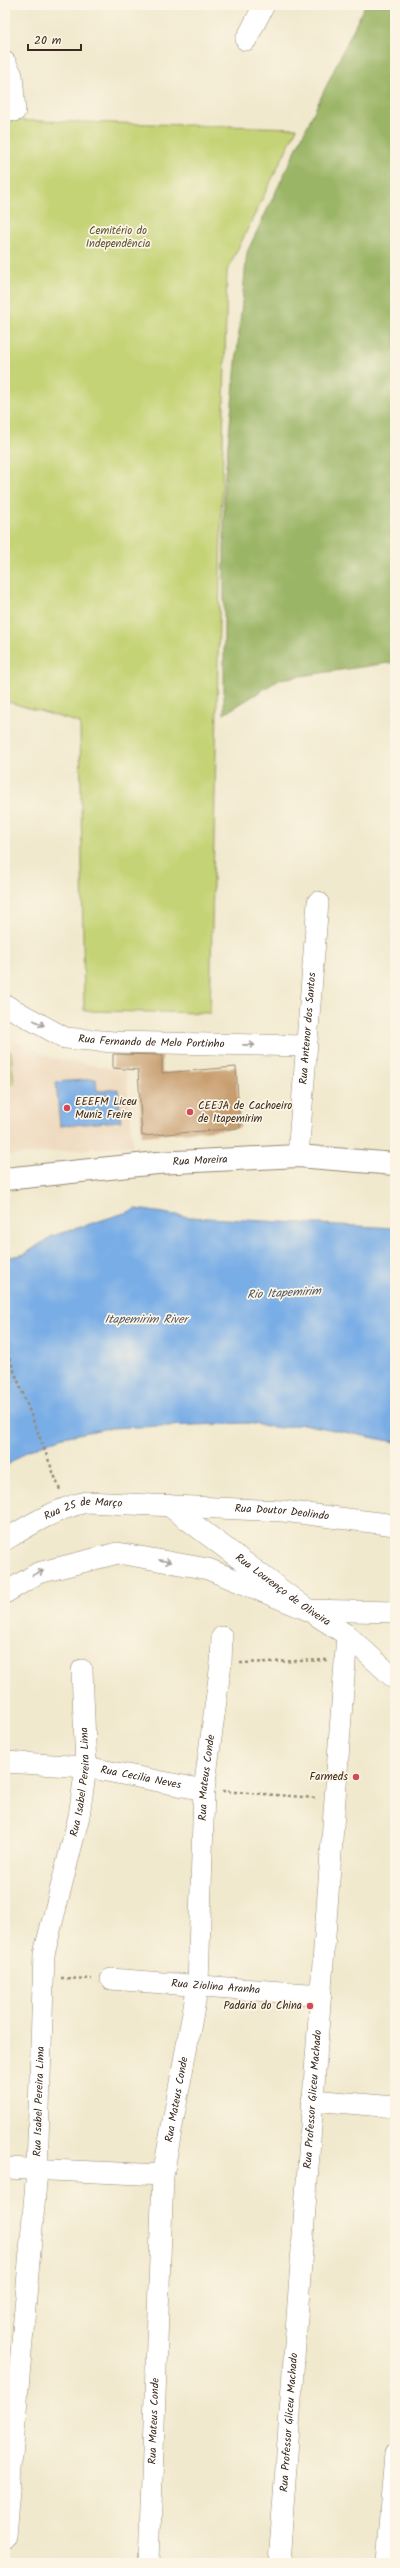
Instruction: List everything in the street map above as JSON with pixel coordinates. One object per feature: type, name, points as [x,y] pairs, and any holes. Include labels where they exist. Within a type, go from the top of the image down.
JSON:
[{"type":"main road","name":"Rua Moreira","points":[[5,1179],[157,1163],[298,1156],[395,1164]]},
{"type":"street","points":[[246,40],[264,5]]},
{"type":"street","points":[[5,62],[12,75],[15,111]]},
{"type":"street","name":"Rua Antenor dos Santos","points":[[298,1156],[305,1046],[318,902]]},
{"type":"street","name":"Rua Fernando de Melo Portinho","points":[[5,1005],[66,1038],[114,1042],[305,1046]]},
{"type":"street","name":"Rua 25 de Março","points":[[5,1540],[33,1522],[66,1506],[86,1502],[168,1505]]},
{"type":"street","name":"Rua Doutor Deolindo","points":[[168,1505],[283,1511],[395,1525]]},
{"type":"street","name":"Rua Lourenço de Oliveira","points":[[168,1505],[308,1610],[347,1635],[395,1679]]},
{"type":"street","points":[[5,1593],[38,1573],[118,1552],[208,1569],[308,1610],[395,1612]]},
{"type":"street","name":"Rua Professor Gliceu Machado","points":[[279,2563],[347,1635]]},
{"type":"street","name":"Rua Mateus Conde","points":[[149,2563],[163,2175],[198,1986],[204,1790],[221,1663],[222,1637]]},
{"type":"street","name":"Rua Isabel Pereira Lima","points":[[5,2536],[37,2171],[44,1954],[79,1816],[86,1767],[82,1670]]},
{"type":"street","name":"Rua Cecilia Neves","points":[[5,1762],[86,1767],[204,1790]]},
{"type":"street","name":"Rua Ziolina Aranha","points":[[111,1979],[321,1996]]},
{"type":"street","points":[[312,2100],[395,2107]]},
{"type":"street","points":[[5,2168],[37,2171],[163,2175]]},
{"type":"street","points":[[386,2563],[395,2454]]},
{"type":"path","points":[[5,1347],[48,1454],[66,1506]]},
{"type":"path","points":[[221,1663],[346,1659]]},
{"type":"path","points":[[204,1790],[336,1799]]},
{"type":"shaded area","name":"EEEFM Liceu Muniz Freire","points":[[5,1035],[51,1058],[126,1071],[133,1145],[5,1156]]},
{"type":"green space","points":[[365,5],[395,5],[395,662],[280,679],[224,714],[224,485],[247,252]]},
{"type":"green space","name":"Cemitério do Independência","points":[[5,120],[297,128],[227,271],[210,1013],[84,1011],[80,723],[5,701]]},
{"type":"green space","points":[[5,1052],[11,1052],[14,1084],[5,1084]]},
{"type":"water","points":[[96,1079],[97,1091],[118,1089],[121,1121],[60,1126],[56,1082]]},
{"type":"water","name":"Itapemirim River","points":[[137,1209],[189,1217],[395,1228],[395,1442],[303,1424],[280,1428],[248,1423],[109,1428],[63,1437],[27,1451],[5,1467],[5,1258],[25,1254],[52,1236]]},
{"type":"building","name":"CEEJA de Cachoeiro de Itapemirim","points":[[113,1054],[162,1055],[162,1073],[236,1067],[240,1128],[142,1136],[138,1070],[113,1068]]},
{"type":"place","name":"EEEFM Liceu Muniz Freire","points":[[67,1108]]},
{"type":"place","name":"CEEJA de Cachoeiro de Itapemirim","points":[[190,1112]]},
{"type":"place","name":"Farmeds","points":[[356,1777]]},
{"type":"place","name":"Padaria do China","points":[[310,2006]]},
{"type":"water label","name":"Rio Itapemirim","points":[[284,1293]]}]
